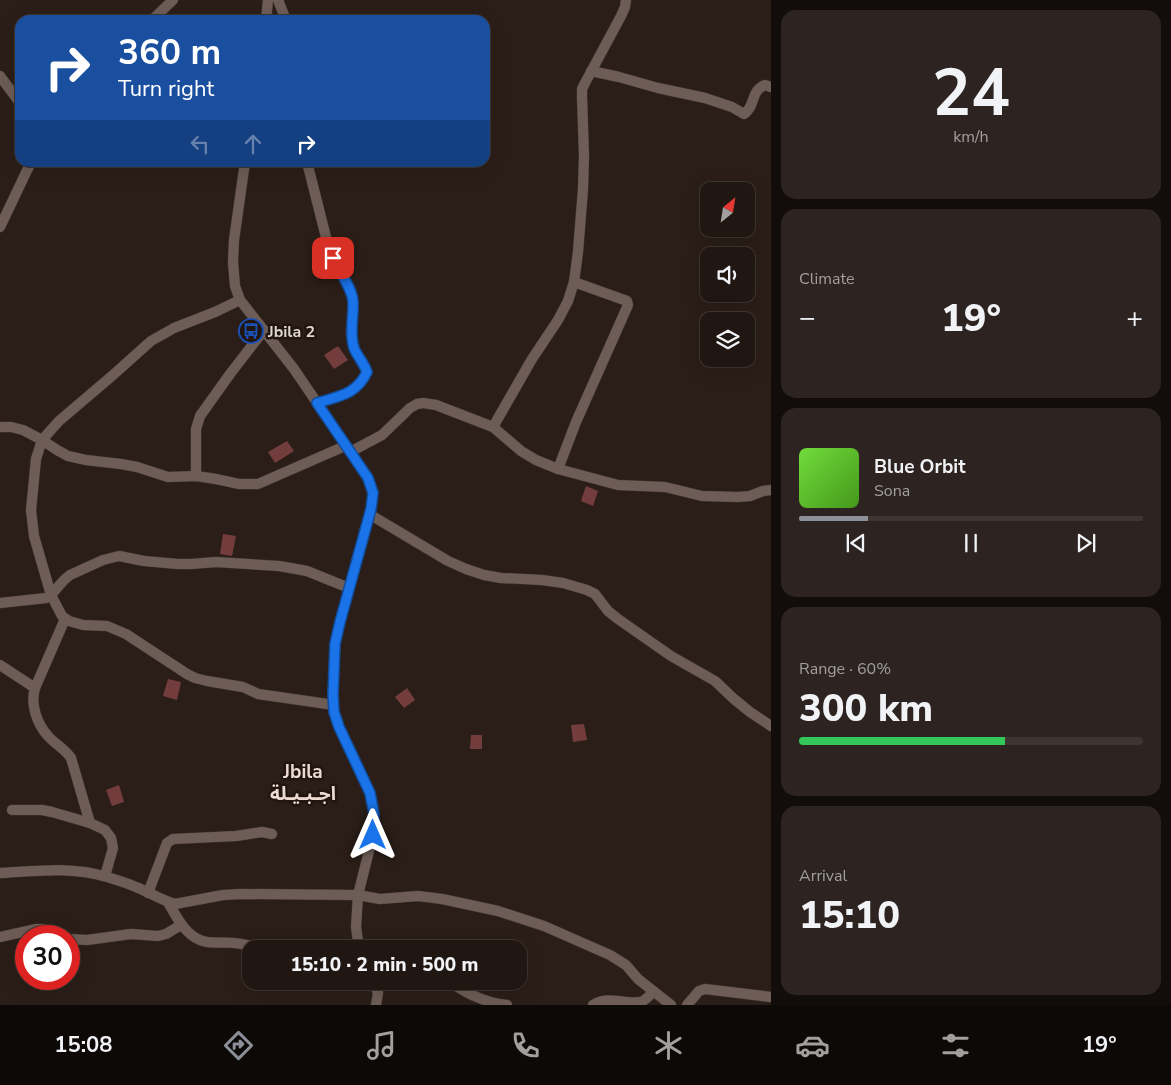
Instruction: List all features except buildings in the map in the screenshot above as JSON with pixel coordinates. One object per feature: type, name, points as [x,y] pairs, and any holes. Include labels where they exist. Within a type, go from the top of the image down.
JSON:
[{"type":"street","points":[[157,15],[173,0]]},
{"type":"street","points":[[266,15],[268,0]]},
{"type":"street","points":[[278,0],[284,15]]},
{"type":"street","points":[[493,427],[532,359],[558,320],[568,301],[574,282],[583,189],[582,89],[621,16],[626,0]]},
{"type":"street","points":[[591,71],[705,98],[732,107],[744,114],[748,111],[756,91],[765,85],[771,87]]},
{"type":"street","points":[[0,76],[15,96]]},
{"type":"street","points":[[0,227],[29,167]]},
{"type":"street","points":[[244,167],[234,240],[233,262],[235,286],[240,300],[294,369],[368,478],[373,493],[335,644],[333,695],[339,727],[370,793],[374,814],[373,835],[358,894],[356,927],[358,940]]},
{"type":"street","points":[[309,167],[329,249],[351,290],[354,348],[367,372],[355,388],[347,394],[317,403]]},
{"type":"street","points":[[558,469],[576,422],[628,305],[627,301],[574,282]]},
{"type":"street","points":[[240,300],[174,328],[151,340],[59,421],[42,440],[36,459],[31,510],[34,536],[51,595],[60,612],[70,622],[83,625],[107,626],[116,629],[195,678],[243,687],[258,694],[334,704]]},
{"type":"street","points":[[196,476],[196,429],[200,416],[264,330]]},
{"type":"street","points":[[0,427],[22,430],[68,456],[86,460],[137,467],[168,477],[196,476],[239,484],[258,484],[382,435],[410,408],[423,403],[436,405],[493,427],[521,451],[536,460],[558,469],[618,485],[665,487],[702,496],[750,496],[771,490]]},
{"type":"street","points":[[369,514],[448,561],[466,569],[501,578],[542,580],[563,583],[588,590],[595,594],[608,611],[618,619],[671,656],[715,681],[750,712],[771,726]]},
{"type":"street","points":[[0,603],[46,598],[70,575],[104,560],[119,556],[144,561],[178,564],[216,562],[279,566],[307,571],[349,588]]},
{"type":"street","points":[[65,619],[35,688],[32,703],[40,726],[48,737],[65,750],[71,758],[90,823]]},
{"type":"street","points":[[0,665],[35,688]]},
{"type":"street","points":[[12,810],[47,811],[90,823],[105,830],[111,838],[113,848],[105,876]]},
{"type":"street","points":[[148,893],[167,843],[173,839],[236,836],[262,832],[272,834]]},
{"type":"street","points":[[0,873],[55,870],[83,871],[105,876],[136,887],[175,904],[223,895],[240,894],[358,894],[380,899],[418,896],[442,899],[498,911],[576,939],[626,965],[638,979],[671,1005]]},
{"type":"street","points":[[168,902],[182,925],[197,938],[206,942],[242,944]]},
{"type":"street","points":[[80,940],[131,934],[158,936],[166,934],[182,925]]},
{"type":"street","points":[[0,937],[15,934]]},
{"type":"street","points":[[687,1005],[704,989],[771,997]]},
{"type":"street","points":[[376,1005],[377,990]]},
{"type":"street","points":[[463,990],[498,1004],[507,1005]]},
{"type":"street","points":[[593,1005],[605,1001],[634,1004],[646,999],[653,992]]},
{"type":"place","name":"Jbila 2","points":[[251,331]]},
{"type":"district","name":"Jbila اجـبـيـلة","points":[[303,782]]},
{"type":"route","points":[[333,258],[351,290],[354,348],[367,372],[366,376],[347,394],[317,403],[368,478],[373,493],[371,509],[335,644],[334,712],[339,727],[370,793],[374,814],[373,835]]}]
